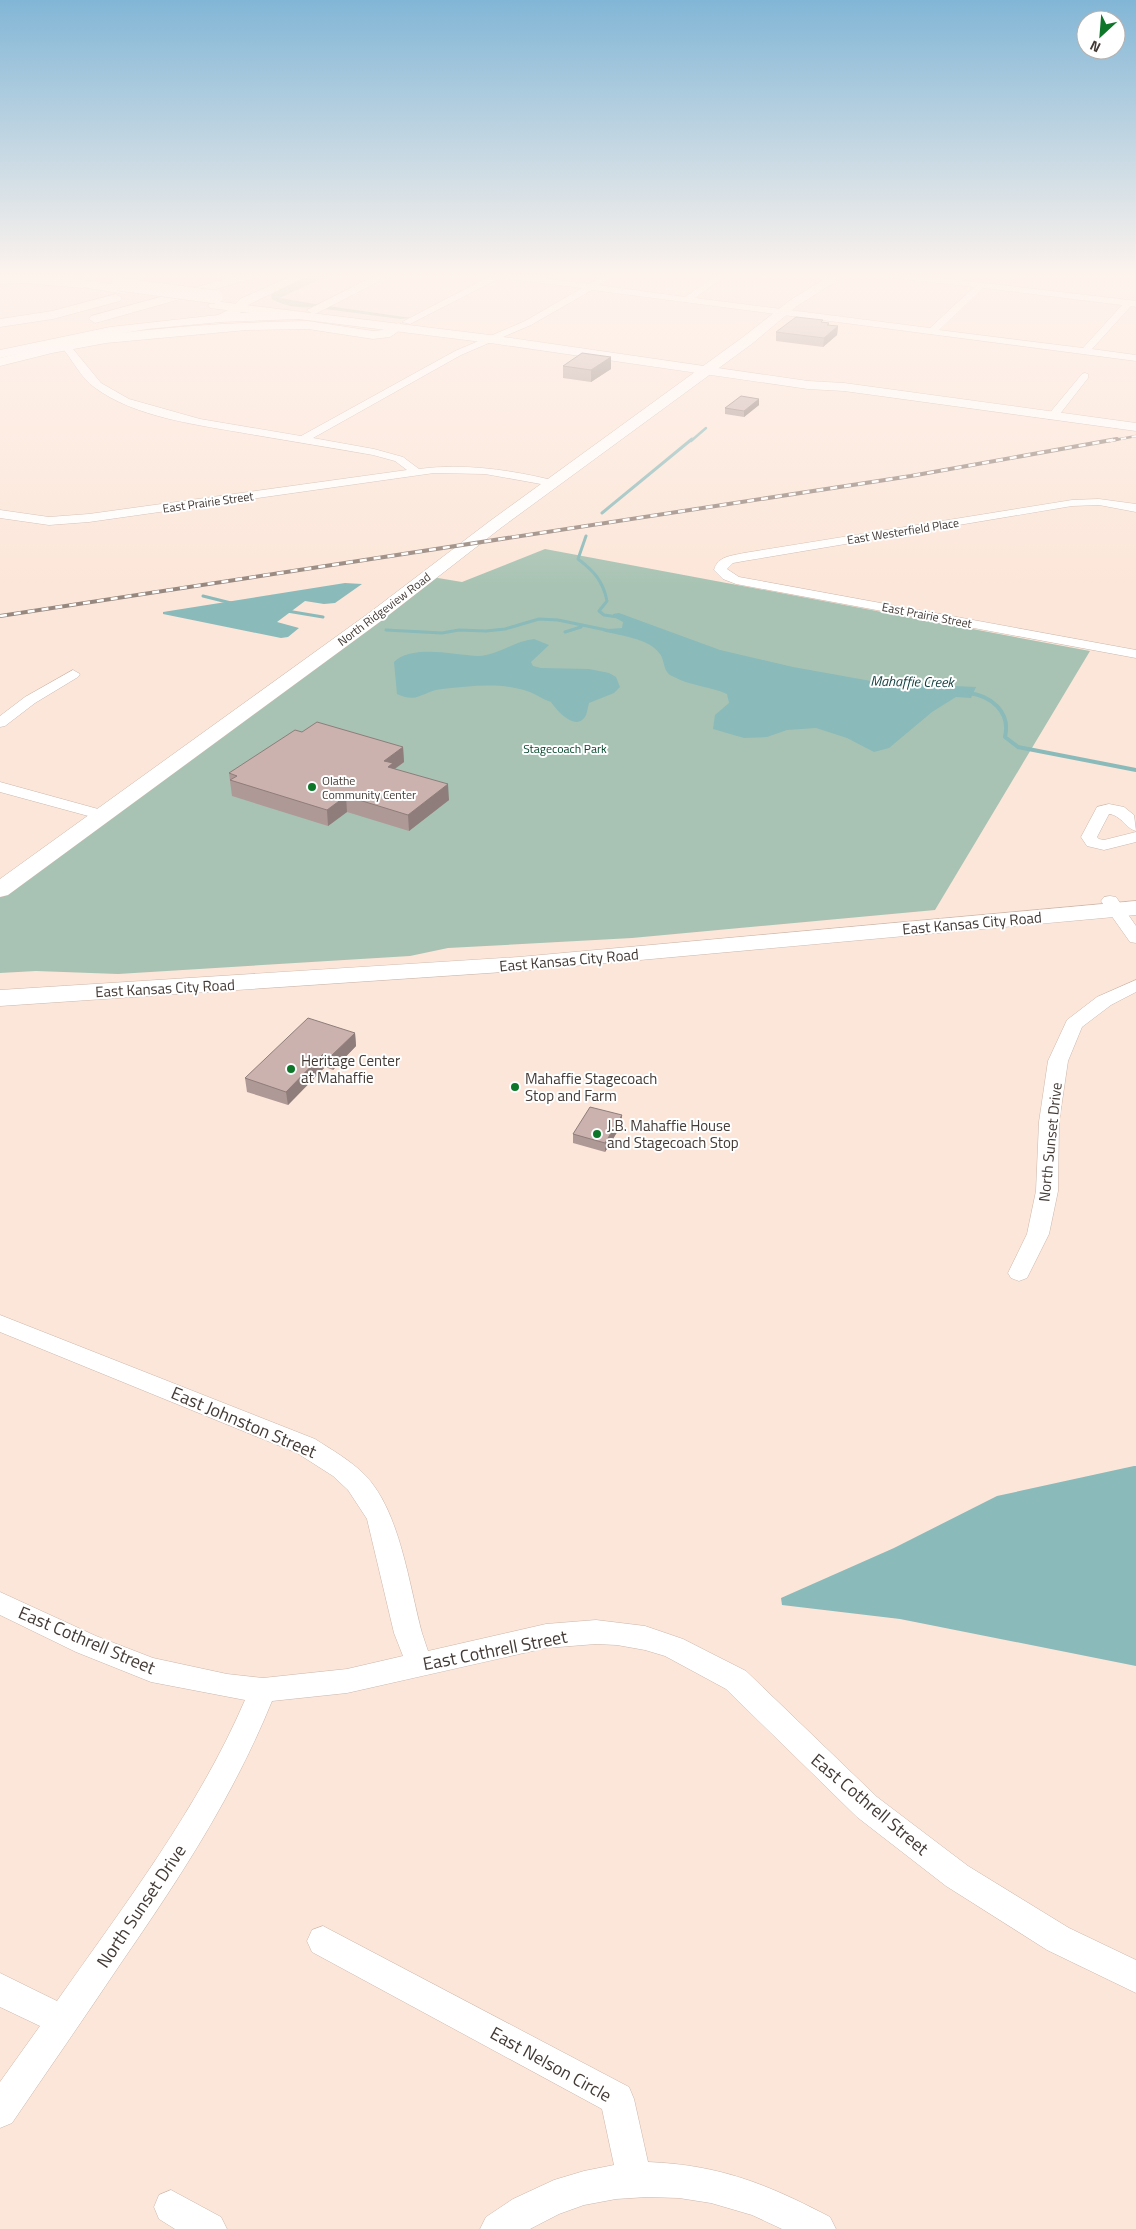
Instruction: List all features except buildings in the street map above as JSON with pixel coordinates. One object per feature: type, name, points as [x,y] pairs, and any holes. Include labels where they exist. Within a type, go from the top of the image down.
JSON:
[{"type":"main road","name":"North Ridgeview Road","points":[[0,890],[375,617],[546,482],[687,378]]},
{"type":"main road","points":[[767,378],[808,385],[844,387],[1136,427]]},
{"type":"main road","points":[[1094,422],[1136,431]]},
{"type":"main road","name":"North Ridgeview Road","points":[[24,850],[339,626],[420,563],[546,482]]},
{"type":"main road","name":"East Kansas City Road","points":[[0,979],[109,978],[453,956],[1124,904]]},
{"type":"main road","name":"East Kansas City Road","points":[[0,998],[519,964],[1124,904]]},
{"type":"street","points":[[90,378],[97,385],[125,401],[175,417],[384,454],[398,459],[416,472]]},
{"type":"street","points":[[304,440],[414,378]]},
{"type":"street","points":[[1052,417],[1083,378]]},
{"type":"street","name":"East Prairie Street","points":[[0,514],[49,521],[88,518],[416,472],[450,469],[478,471],[546,482]]},
{"type":"street","name":"East Westerfield Place","points":[[720,570],[722,564],[729,560],[744,557],[1072,503],[1090,502],[1136,508]]},
{"type":"street","name":"East Prairie Street","points":[[720,570],[736,580],[1136,654]]},
{"type":"street","points":[[0,723],[30,700],[73,674]]},
{"type":"street","points":[[0,787],[103,815]]},
{"type":"street","points":[[1136,826],[1121,810],[1111,808],[1104,810],[1089,837],[1093,843],[1104,845],[1136,837]]},
{"type":"street","points":[[1124,904],[1136,938]]},
{"type":"street","name":"North Sunset Drive","points":[[1019,1273],[1038,1234],[1046,1191],[1049,1122],[1058,1061],[1074,1024],[1104,1002],[1136,985]]},
{"type":"street","name":"East Johnston Street","points":[[0,1323],[306,1446],[342,1469],[370,1500],[380,1518],[408,1632],[420,1665]]},
{"type":"street","name":"East Cothrell Street","points":[[0,1603],[86,1644],[151,1670],[227,1686],[263,1690],[347,1681],[546,1636],[596,1632],[617,1633],[645,1638],[673,1647],[736,1680],[819,1762],[867,1806],[957,1876],[1058,1939],[1136,1977]]},
{"type":"street","name":"North Sunset Drive","points":[[0,2111],[159,1882],[209,1803],[240,1745],[263,1690]]},
{"type":"street","name":"East Nelson Circle","points":[[323,1941],[617,2099],[634,2179]]},
{"type":"street","points":[[0,1989],[28,2004],[64,2019]]},
{"type":"street","points":[[498,2229],[536,2206],[567,2193],[600,2184],[634,2179],[677,2180],[706,2184],[733,2191],[779,2209],[818,2229]]},
{"type":"street","points":[[171,2207],[209,2229]]},
{"type":"green space","name":"Stagecoach Park","points":[[545,549],[1090,651],[935,910],[632,938],[448,948],[410,956],[118,974],[36,971],[0,973],[0,896],[432,577],[462,582]]},
{"type":"water","points":[[345,583],[362,584],[335,603],[324,604],[305,601],[277,622],[299,628],[288,637],[281,638],[163,614],[163,612]]},
{"type":"water","points":[[619,613],[720,650],[793,667],[882,683],[976,687],[971,698],[956,697],[932,712],[889,748],[874,752],[847,738],[816,728],[787,730],[767,737],[744,738],[713,729],[715,715],[729,703],[727,694],[672,676],[667,672],[660,654],[649,644],[634,638],[603,631],[622,628],[623,622],[614,617],[613,614]]},
{"type":"water","points":[[534,639],[549,645],[531,662],[533,666],[541,668],[589,669],[609,673],[616,677],[620,687],[614,693],[589,703],[586,715],[578,722],[567,719],[551,702],[527,691],[506,686],[442,689],[410,698],[397,694],[394,662],[411,653],[434,652],[478,656]]},
{"type":"water","points":[[1136,1466],[1136,1666],[900,1619],[782,1605],[781,1598],[894,1548],[997,1496]]},
{"type":"waterway","points":[[691,441],[706,428]]},
{"type":"waterway","points":[[602,513],[692,439]]},
{"type":"waterway","points":[[586,536],[578,559],[593,572],[603,588],[607,601],[599,611],[604,615],[618,617]]},
{"type":"waterway","points":[[203,596],[231,603]]},
{"type":"waterway","points":[[287,611],[323,617]]},
{"type":"waterway","points":[[386,630],[442,633],[459,630],[486,631],[505,629],[539,619],[558,620],[611,631]]},
{"type":"waterway","points":[[565,632],[581,627]]},
{"type":"waterway","name":"Mahaffie Creek","points":[[967,693],[984,697],[997,706],[1005,720],[1005,737],[1018,747],[1136,770]]},
{"type":"railway","points":[[1110,441],[1136,436]]},
{"type":"railway","points":[[0,616],[911,476],[1117,439]]},
{"type":"place","name":"Olathe Community Center","points":[[312,787]]},
{"type":"place","name":"Heritage Center at Mahaffie","points":[[291,1069]]},
{"type":"place","name":"Mahaffie Stagecoach Stop and Farm","points":[[515,1087]]},
{"type":"place","name":"J.B. Mahaffie House and Stagecoach Stop","points":[[597,1134]]}]
